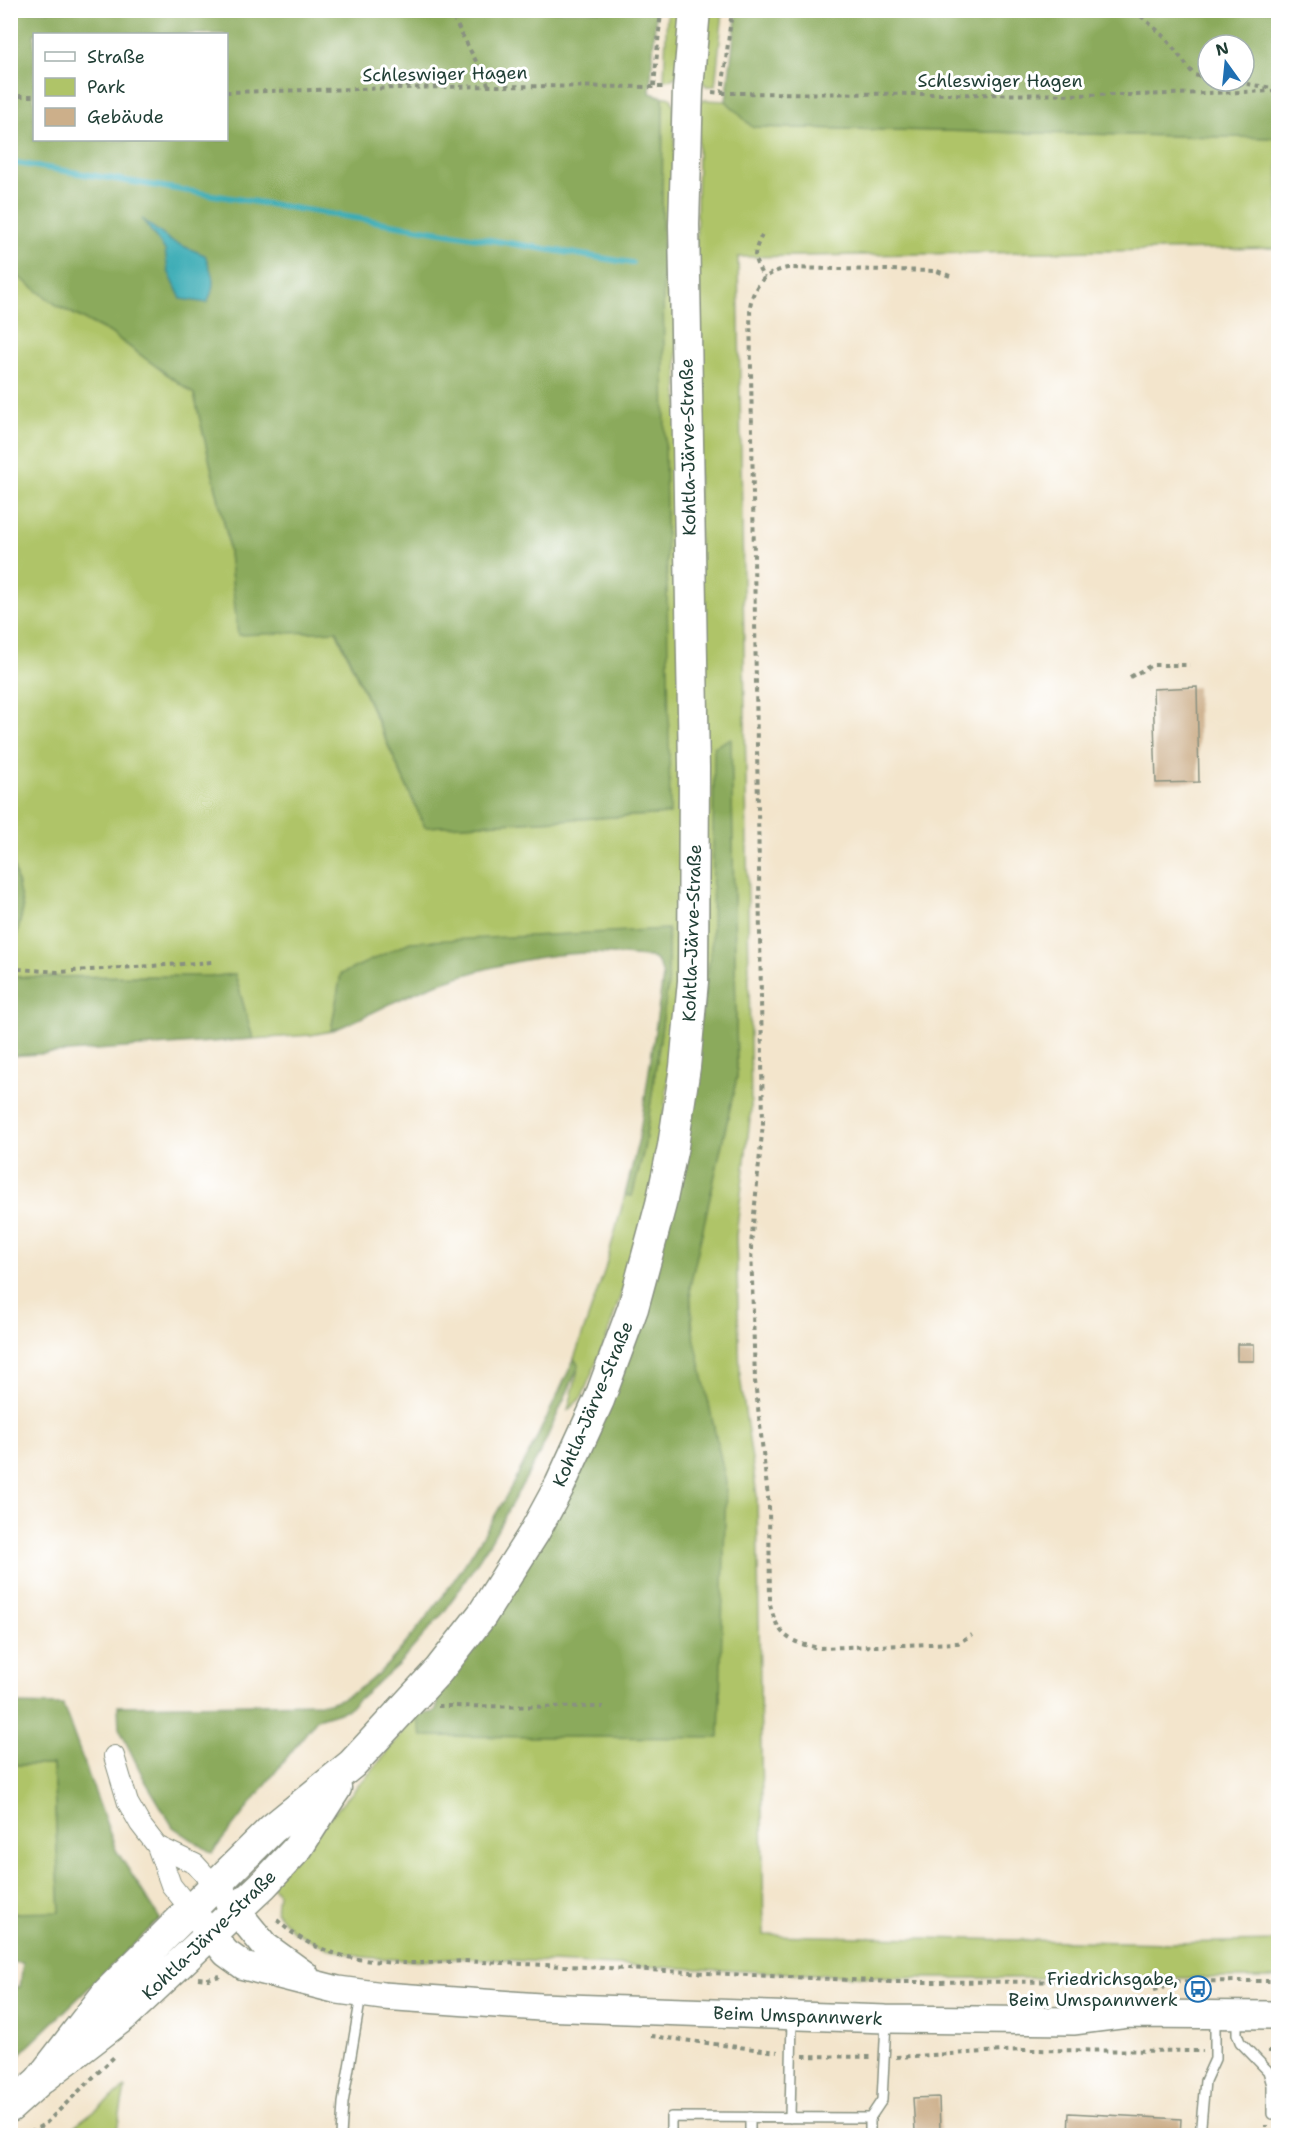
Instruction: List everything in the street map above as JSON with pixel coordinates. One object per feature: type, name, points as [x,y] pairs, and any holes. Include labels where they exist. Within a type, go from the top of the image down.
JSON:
[{"type":"main road","name":"Kohtla-Järve-Straße","points":[[39,2081],[107,1993],[272,1829],[352,1764],[440,1670],[482,1615],[534,1533],[560,1485],[599,1400],[633,1308],[661,1204],[673,1146],[686,1056],[693,969],[694,767],[684,225],[688,89],[696,10]]},
{"type":"main road","name":"Kohtla-Järve-Straße","points":[[10,2107],[39,2081],[125,2015],[237,1910],[297,1849],[352,1764]]},
{"type":"street","name":"Beim Umspannwerk","points":[[114,1756],[128,1803],[157,1846],[171,1886],[226,1953],[244,1965],[318,1984],[362,1993],[540,2007],[792,2016],[1073,2020],[1128,2014],[1278,2015]]},
{"type":"street","name":"Beim Umspannwerk","points":[[157,1846],[195,1864],[237,1910],[265,1946],[318,1984]]},
{"type":"lane","points":[[341,2136],[343,2103],[362,1993]]},
{"type":"lane","points":[[1226,2015],[1240,2042],[1268,2071],[1272,2085],[1272,2114]]},
{"type":"lane","points":[[1200,2136],[1205,2081],[1215,2060],[1226,2015]]},
{"type":"lane","points":[[790,2118],[792,2016]]},
{"type":"lane","points":[[870,2136],[870,2118],[882,2100],[886,2019]]},
{"type":"lane","points":[[671,2136],[671,2117],[870,2118]]},
{"type":"lane","points":[[750,2117],[750,2136]]},
{"type":"path","points":[[449,10],[489,86]]},
{"type":"path","points":[[654,86],[661,10]]},
{"type":"path","points":[[722,93],[732,10]]},
{"type":"path","points":[[1134,10],[1164,36],[1196,75]]},
{"type":"path","name":"Schleswiger Hagen","points":[[228,92],[489,86],[664,87]]},
{"type":"path","points":[[1256,86],[1278,90]]},
{"type":"path","name":"Schleswiger Hagen","points":[[710,91],[722,93],[1134,95],[1278,90]]},
{"type":"path","points":[[10,96],[33,96]]},
{"type":"path","points":[[762,235],[754,257],[764,278]]},
{"type":"path","points":[[950,276],[937,271],[788,268],[775,271],[764,278],[756,286],[752,296],[750,307],[763,1124],[751,1245],[755,1381],[769,1506],[770,1604],[780,1631],[790,1640],[820,1648],[958,1643],[972,1635]]},
{"type":"path","points":[[1130,676],[1152,665],[1190,665]]},
{"type":"path","points":[[10,964],[19,969],[58,972],[213,962]]},
{"type":"path","points":[[407,1705],[603,1707]]},
{"type":"path","points":[[269,1913],[289,1933],[336,1955],[395,1964],[463,1961],[893,1982],[1278,1981]]},
{"type":"green space","points":[[10,11],[656,11],[650,93],[663,97],[662,210],[670,814],[425,827],[337,631],[238,635],[227,535],[194,394],[109,332],[58,306],[15,274],[11,275]]},
{"type":"green space","points":[[667,11],[684,11],[677,76],[664,80]]},
{"type":"green space","points":[[707,11],[723,11],[715,86],[706,86],[701,79]]},
{"type":"green space","points":[[737,11],[1278,11],[1278,138],[752,127],[726,101]]},
{"type":"green space","points":[[650,94],[671,98],[674,106],[683,793],[680,990],[656,1173],[608,1334],[582,1397],[568,1410],[579,1366],[574,1359],[605,1269],[625,1195],[632,1196],[644,1149],[668,983],[668,929],[341,974],[331,1031],[311,1035],[253,1039],[235,974],[11,977],[11,959],[23,909],[10,853],[10,275],[15,274],[58,306],[109,332],[194,394],[227,535],[238,634],[336,631],[425,827],[669,814],[662,210],[663,98]]},
{"type":"green space","points":[[704,100],[726,101],[753,127],[1278,138],[1278,248],[738,257],[751,1110],[736,1236],[740,1376],[757,1496],[764,1935],[1171,1943],[1278,1941],[1278,1978],[893,1978],[464,1958],[418,1961],[362,1957],[327,1948],[293,1931],[276,1912],[278,1893],[270,1884],[375,1767],[416,1715],[423,1736],[719,1737],[690,1286],[737,1077],[731,738],[712,941],[703,1008],[696,253],[699,103]]},
{"type":"green space","points":[[731,738],[737,1077],[690,1286],[692,1327],[726,1482],[719,1738],[422,1736],[416,1715],[435,1712],[438,1704],[436,1691],[580,1466],[703,1008],[712,941],[714,747]]},
{"type":"green space","points":[[11,853],[23,909],[10,959]]},
{"type":"green space","points":[[668,929],[668,983],[644,1149],[632,1196],[625,1195],[639,1138],[663,977],[656,960],[650,957],[590,953],[551,956],[512,963],[436,984],[331,1031],[341,974],[410,942]]},
{"type":"green space","points":[[235,974],[253,1039],[11,1056],[11,977]]},
{"type":"green space","points":[[574,1359],[579,1366],[540,1453],[489,1544],[445,1611],[398,1665],[346,1710],[317,1719],[212,1853],[173,1827],[144,1779],[119,1728],[118,1706],[329,1703],[343,1698],[368,1683],[409,1640],[442,1597],[485,1532],[523,1465]]},
{"type":"green space","points":[[11,1704],[63,1705],[116,1850],[160,1919],[11,2063],[11,1987],[20,1987],[23,1963],[11,1962],[11,1913],[60,1912],[53,1765],[11,1765]]},
{"type":"green space","points":[[10,1765],[53,1765],[60,1913],[11,1913]]},
{"type":"green space","points":[[125,2088],[116,2135],[64,2135],[71,2128]]},
{"type":"water","points":[[142,219],[171,241],[205,255],[213,279],[207,303],[181,299],[168,271],[165,250]]},
{"type":"building","points":[[1197,687],[1199,782],[1156,783],[1153,689]]},
{"type":"building","points":[[1237,1344],[1254,1344],[1254,1361],[1237,1361]]},
{"type":"building","points":[[939,2097],[940,2130],[915,2131],[913,2098]]},
{"type":"building","points":[[1069,2113],[1181,2119],[1180,2136],[1068,2136]]},
{"type":"waterway","points":[[10,162],[632,263]]},
{"type":"place","name":"Friedrichsgabe, Beim Umspannwerk","points":[[1198,1989]]}]
